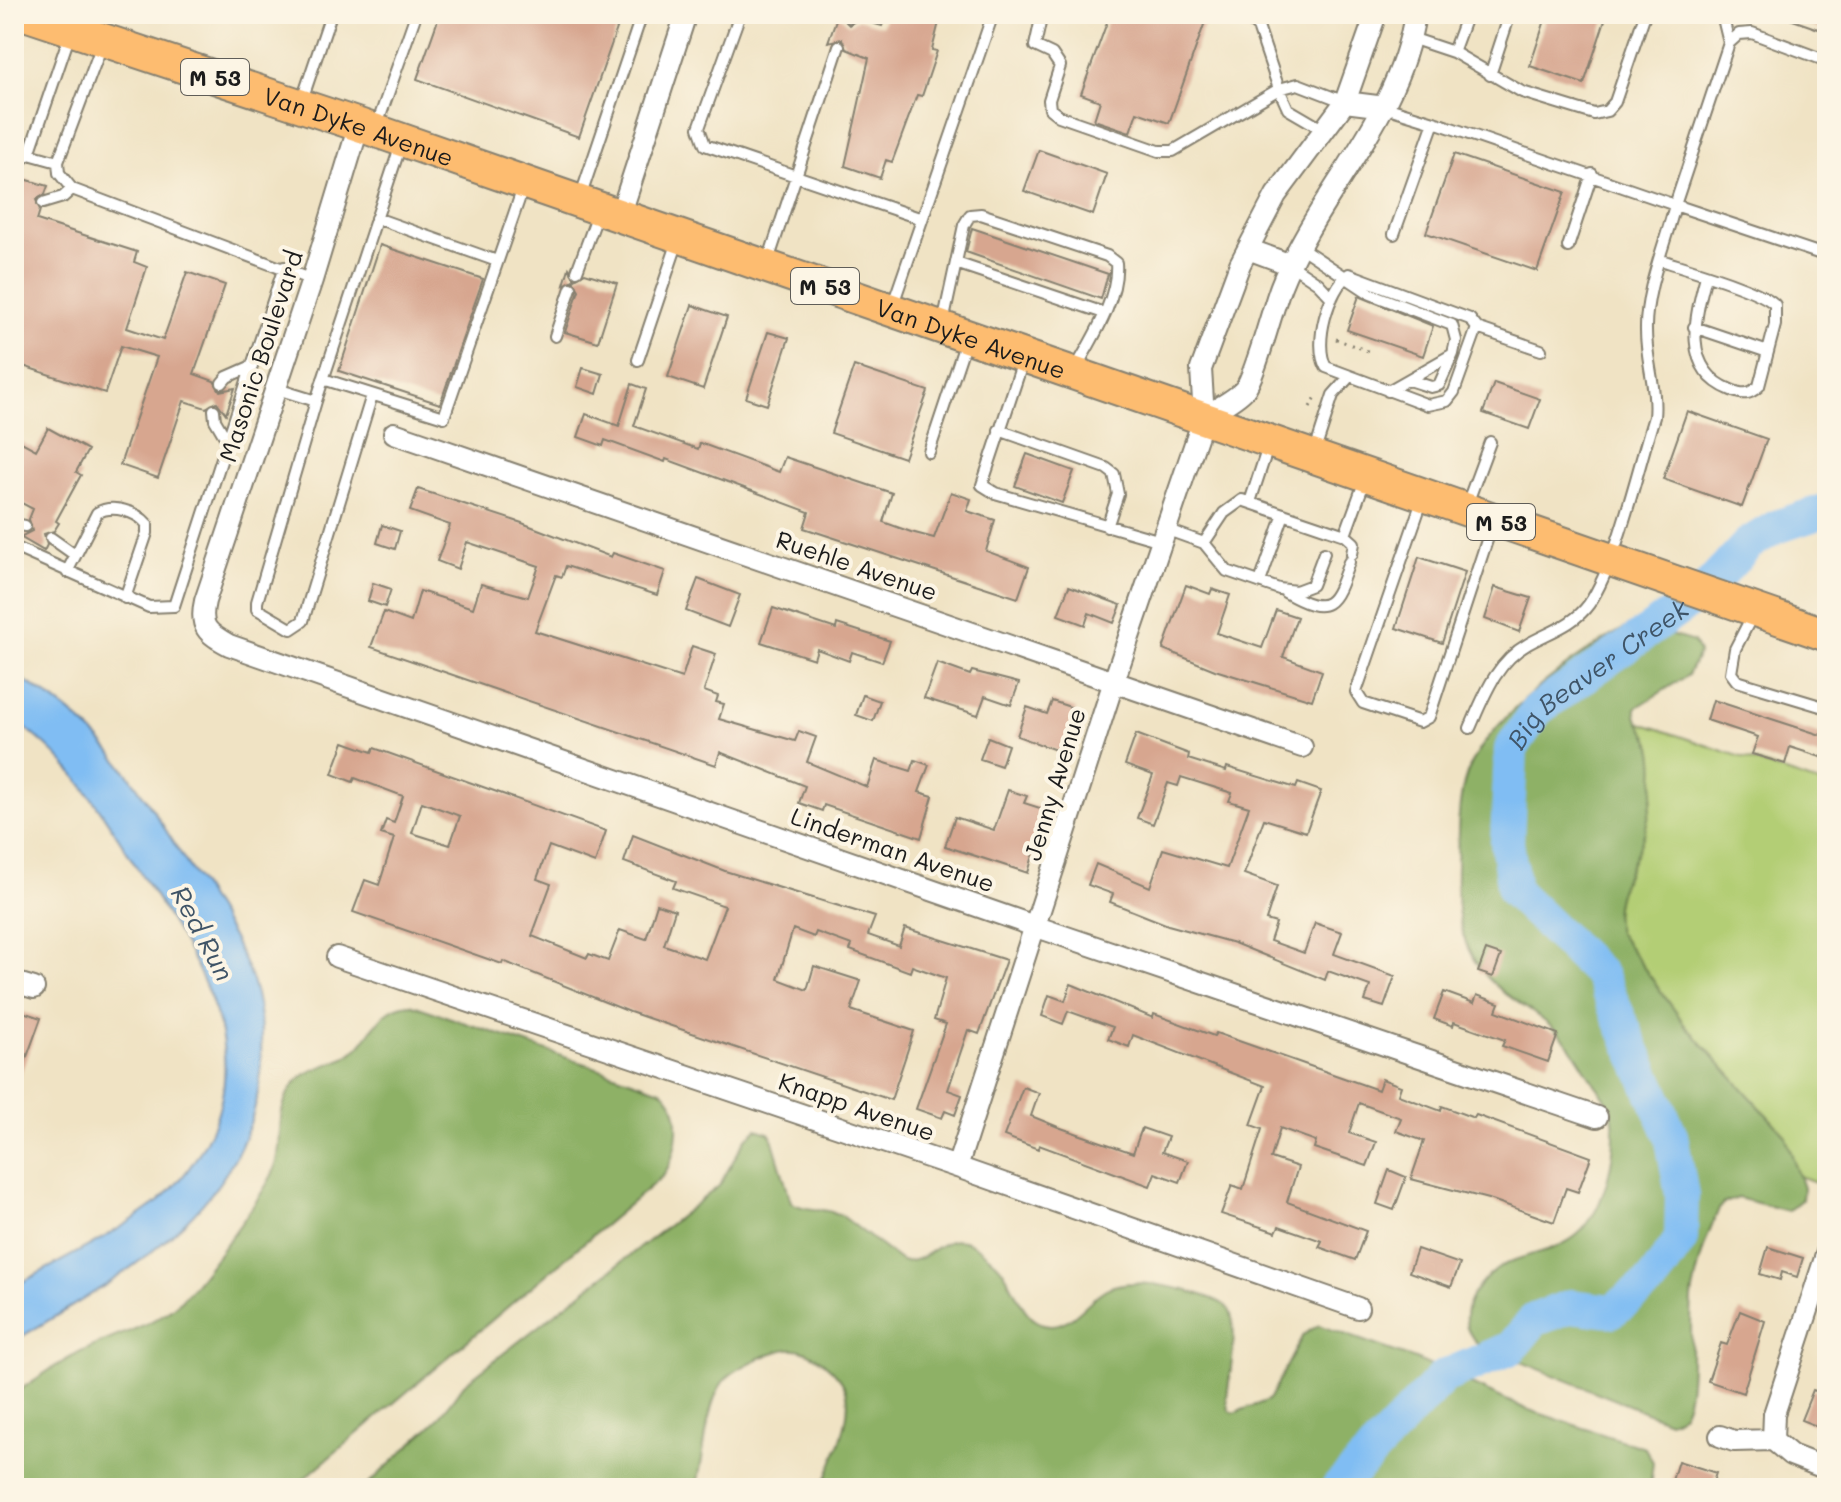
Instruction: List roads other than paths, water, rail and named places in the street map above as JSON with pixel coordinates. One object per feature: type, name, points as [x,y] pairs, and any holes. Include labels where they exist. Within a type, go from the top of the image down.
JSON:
[{"type":"main road","name":"Van Dyke Avenue","points":[[25,14],[379,132],[1827,635]]},
{"type":"street","points":[[600,209],[686,14]]},
{"type":"street","points":[[1204,417],[1201,369],[1248,249],[1276,195],[1345,102],[1376,14]]},
{"type":"street","points":[[1204,417],[1246,389],[1295,256],[1317,211],[1360,154],[1385,107],[1411,38],[1415,14]]},
{"type":"street","points":[[1345,102],[1385,107]]},
{"type":"street","name":"Masonic Boulevard","points":[[205,601],[312,280],[379,132]]},
{"type":"street","points":[[1248,249],[1295,256]]},
{"type":"street","name":"Jenny Avenue","points":[[957,1167],[1114,681],[1204,417]]},
{"type":"street","name":"Ruehle Avenue","points":[[394,433],[1302,747]]},
{"type":"street","name":"Linderman Avenue","points":[[205,601],[201,620],[207,633],[229,645],[1037,927],[1597,1117]]},
{"type":"street","name":"Knapp Avenue","points":[[337,957],[957,1167],[1358,1308]]},
{"type":"street","points":[[14,982],[34,988]]},
{"type":"street","points":[[1773,1440],[1774,1414],[1827,1252]]},
{"type":"street","points":[[1720,1436],[1734,1441],[1773,1440],[1791,1455],[1827,1469]]},
{"type":"lane","points":[[300,105],[331,14]]},
{"type":"lane","points":[[372,395],[303,621],[291,629],[257,609],[257,602],[316,401],[385,190],[379,132],[416,14]]},
{"type":"lane","points":[[577,271],[600,209],[642,14]]},
{"type":"lane","points":[[740,14],[699,128],[700,137],[715,149],[922,219]]},
{"type":"lane","points":[[891,309],[993,14]]},
{"type":"lane","points":[[1042,14],[1035,46],[1052,54],[1060,66],[1049,100],[1050,109],[1059,116],[1159,151],[1184,146],[1279,89],[1298,84],[1345,102]]},
{"type":"lane","points":[[1244,14],[1258,27],[1288,109],[1325,130]]},
{"type":"lane","points":[[1453,52],[1467,14]]},
{"type":"lane","points":[[1490,75],[1510,14]]},
{"type":"lane","points":[[1411,38],[1453,52],[1522,92],[1594,114],[1607,111],[1615,102],[1645,14]]},
{"type":"lane","points":[[1722,14],[1729,43]]},
{"type":"lane","points":[[14,165],[29,154],[71,30]]},
{"type":"lane","points":[[1470,728],[1499,666],[1526,645],[1561,629],[1589,604],[1609,560],[1654,417],[1656,396],[1646,333],[1647,309],[1675,205],[1729,43],[1739,34],[1752,33],[1827,61]]},
{"type":"lane","points":[[103,40],[58,162],[59,173],[72,189],[312,280]]},
{"type":"lane","points":[[766,266],[839,46]]},
{"type":"lane","points":[[1385,107],[1592,174],[1827,256]]},
{"type":"lane","points":[[1394,234],[1434,122]]},
{"type":"lane","points":[[29,154],[58,162]]},
{"type":"lane","points":[[1568,247],[1592,174]]},
{"type":"lane","points":[[323,379],[444,417],[525,183]]},
{"type":"lane","points":[[43,203],[53,201],[72,189]]},
{"type":"lane","points":[[929,452],[955,331],[956,263],[964,225],[970,215],[981,214],[1107,256],[1116,263],[1117,274],[1104,313],[1074,372]]},
{"type":"lane","points":[[376,218],[497,261]]},
{"type":"lane","points":[[638,360],[680,236]]},
{"type":"lane","points":[[1295,256],[1371,294],[1452,325],[1456,340],[1453,354],[1439,385],[1431,387],[1409,380]]},
{"type":"lane","points":[[1295,256],[1332,298]]},
{"type":"lane","points":[[1661,260],[1771,299],[1775,305],[1775,325],[1759,386],[1751,393],[1742,394],[1716,384],[1704,371],[1694,327],[1706,276]]},
{"type":"lane","points":[[956,263],[1104,313]]},
{"type":"lane","points":[[14,547],[149,607],[174,606],[284,267]]},
{"type":"lane","points":[[1477,328],[1454,392],[1447,401],[1428,405],[1326,367],[1318,348],[1332,298],[1344,278],[1356,274],[1463,314],[1477,328],[1541,350]]},
{"type":"lane","points":[[555,336],[571,288]]},
{"type":"lane","points":[[1694,327],[1768,352]]},
{"type":"lane","points":[[1388,391],[1453,354]]},
{"type":"lane","points":[[1025,355],[982,480],[985,489],[1107,527],[1204,543],[1227,571],[1279,589],[1311,605],[1329,605],[1336,599],[1354,543],[1345,535],[1250,502],[1233,503],[1204,543]]},
{"type":"lane","points":[[222,383],[234,373],[252,366]]},
{"type":"lane","points":[[1313,456],[1333,395],[1349,377]]},
{"type":"lane","points":[[277,389],[316,401]]},
{"type":"lane","points":[[214,410],[215,420],[228,442]]},
{"type":"lane","points":[[999,430],[1114,474],[1118,494],[1107,527]]},
{"type":"lane","points":[[1250,502],[1271,441]]},
{"type":"lane","points":[[1424,495],[1356,692],[1363,703],[1420,722],[1429,717],[1479,515],[1490,442]]},
{"type":"lane","points":[[1345,535],[1367,475]]},
{"type":"lane","points":[[67,572],[97,513],[105,508],[142,518],[147,524],[147,533],[125,598]]},
{"type":"lane","points":[[1260,582],[1284,514]]},
{"type":"lane","points":[[1279,589],[1296,591],[1312,585],[1332,531]]},
{"type":"lane","points":[[51,538],[75,555]]},
{"type":"lane","points":[[1751,609],[1735,649],[1731,673],[1737,681],[1827,708]]},
{"type":"water","name":"Red Run","points":[[14,675],[44,693],[93,733],[148,803],[212,903],[246,965],[259,1010],[261,1059],[254,1110],[237,1155],[211,1194],[178,1230],[140,1261],[14,1341],[14,1287],[118,1229],[175,1186],[205,1143],[219,1108],[225,1074],[223,1041],[214,1008],[185,945],[90,795],[55,754],[14,721]]},
{"type":"waterway","name":"Big Beaver Creek","points":[[1338,1488],[1443,1377],[1511,1348],[1534,1320],[1571,1306],[1612,1311],[1652,1281],[1681,1239],[1682,1195],[1671,1135],[1600,974],[1514,891],[1507,842],[1511,749],[1537,710],[1705,591],[1748,544],[1776,527],[1827,510]]}]
